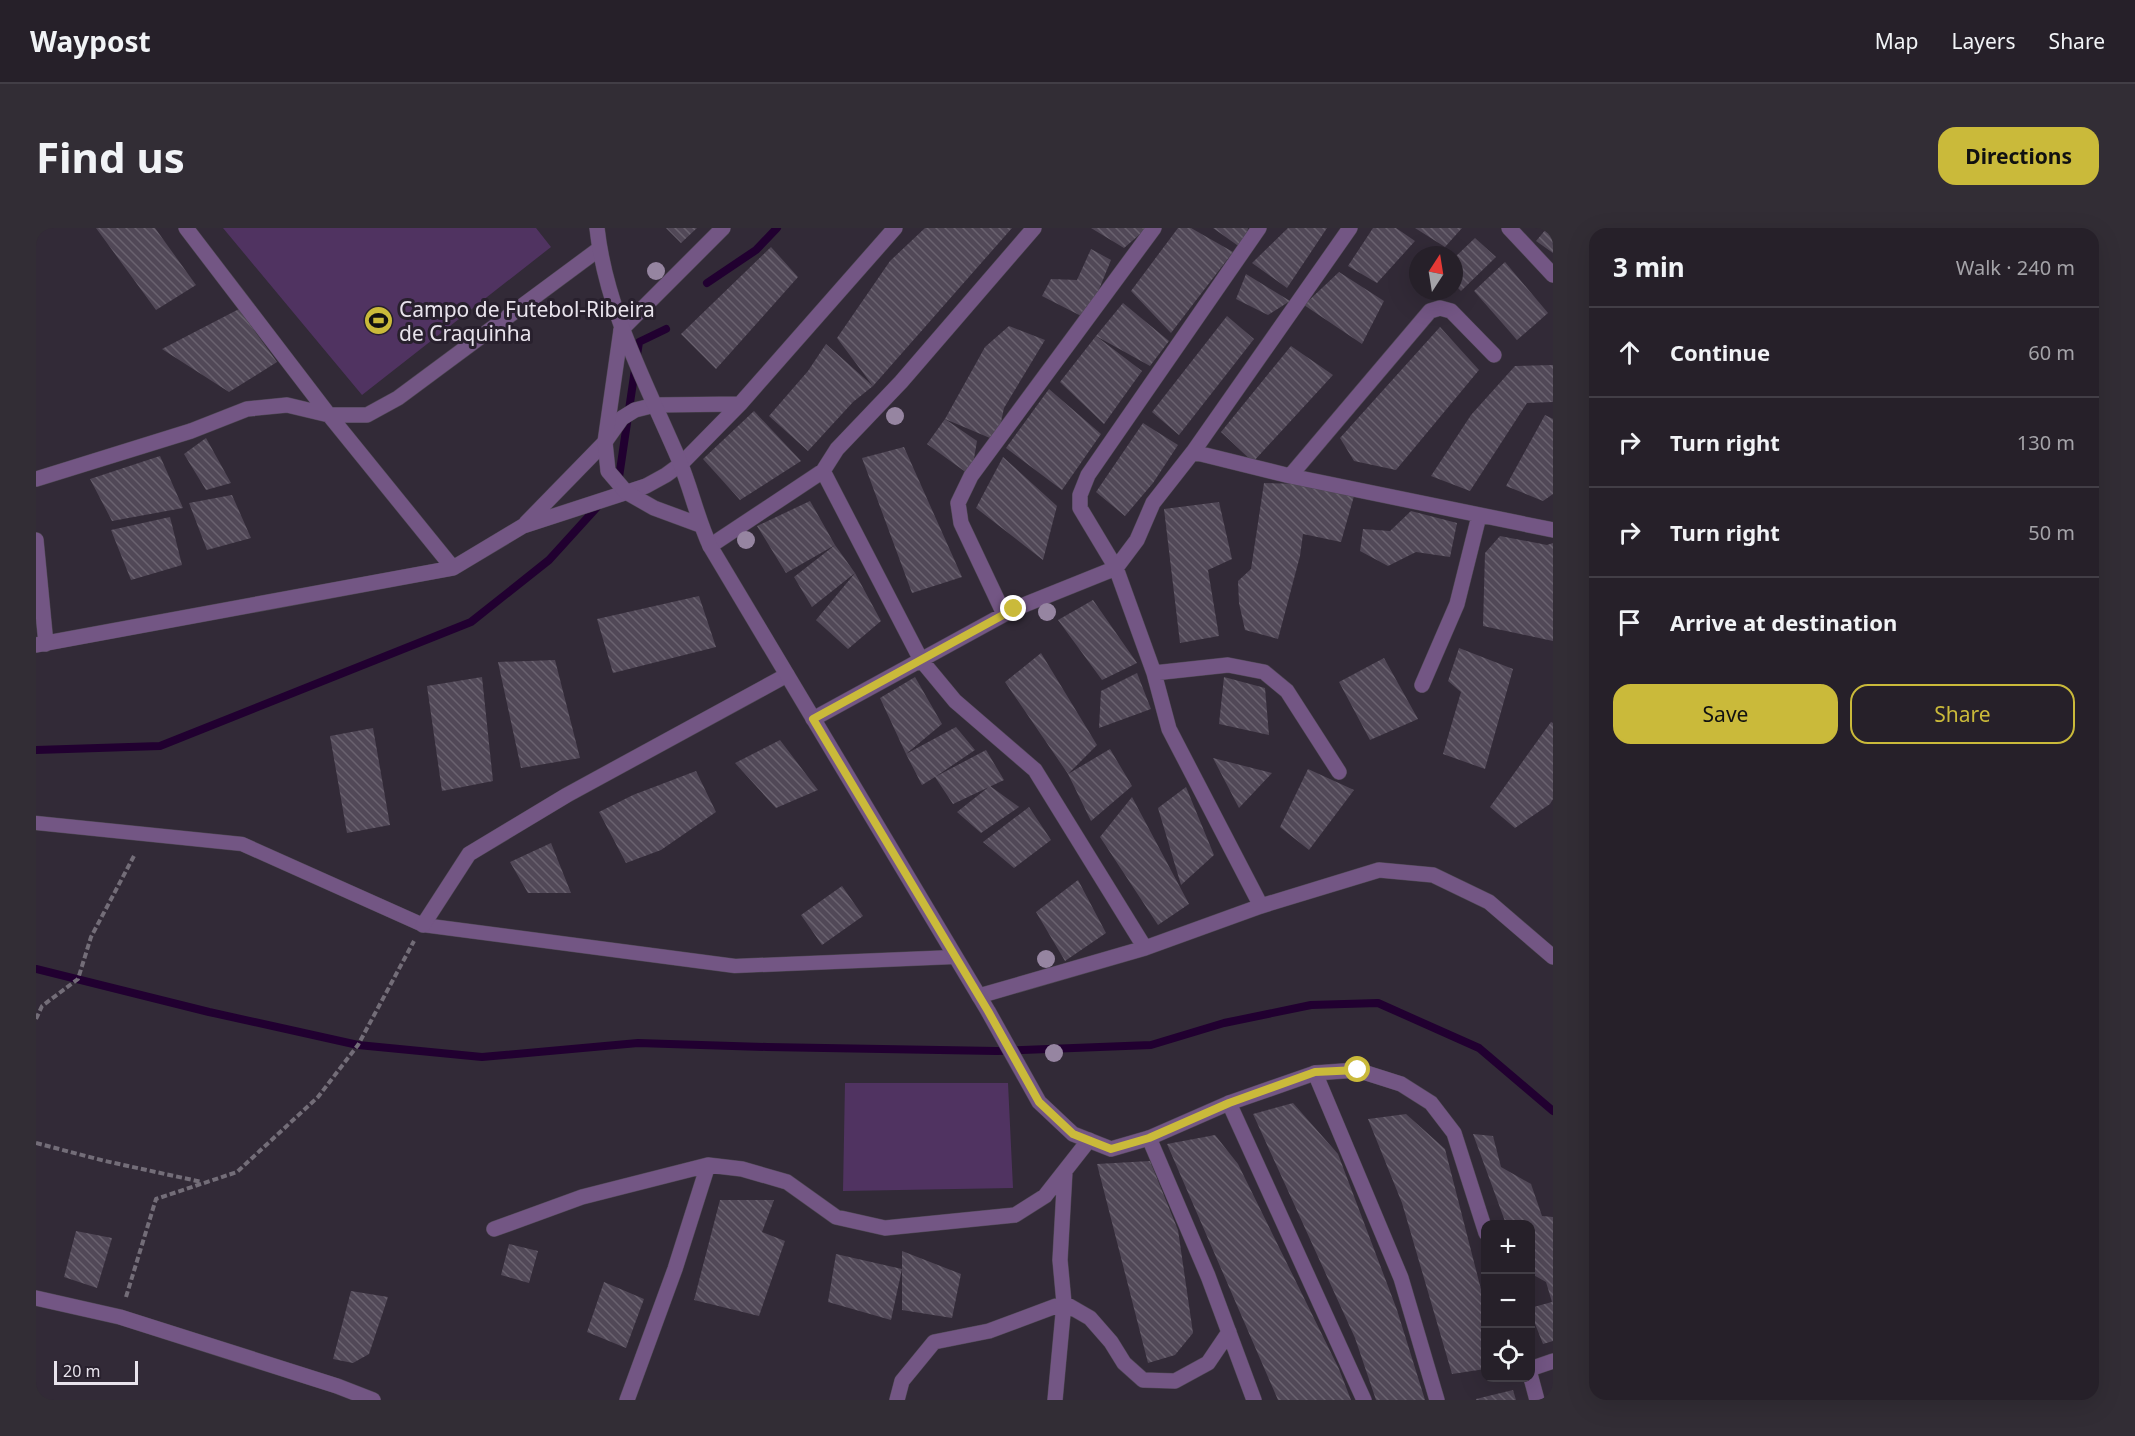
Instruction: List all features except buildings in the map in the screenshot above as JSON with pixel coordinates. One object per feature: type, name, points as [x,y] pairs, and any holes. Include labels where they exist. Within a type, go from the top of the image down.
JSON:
[{"type":"street","points":[[186,228],[329,415],[453,568]]},
{"type":"street","points":[[597,228],[599,249],[621,330],[681,464],[700,525],[710,546],[988,1011],[1039,1102],[1073,1134],[1111,1149],[1149,1138],[1229,1103],[1315,1072],[1358,1070],[1401,1084],[1431,1103],[1454,1133],[1481,1220]]},
{"type":"street","points":[[700,525],[654,508],[626,492],[609,471],[604,442],[621,330],[723,228]]},
{"type":"street","points":[[36,540],[41,645],[453,568],[523,526],[646,486],[666,476],[681,464],[740,404],[896,228]]},
{"type":"street","points":[[710,546],[823,471],[837,449],[901,382],[1034,228]]},
{"type":"street","points":[[1004,614],[960,523],[958,502],[972,476],[1154,228]]},
{"type":"street","points":[[1259,228],[1088,475],[1080,495],[1080,508],[1116,568],[1154,673],[1169,729],[1261,906]]},
{"type":"street","points":[[813,719],[1004,614],[1116,568],[1137,540],[1153,503],[1193,452],[1350,228]]},
{"type":"street","points":[[1509,228],[1553,275]]},
{"type":"street","points":[[36,479],[191,431],[247,409],[287,405],[329,415],[367,415],[398,398],[599,249]]},
{"type":"street","points":[[1290,476],[1430,311],[1440,308],[1451,311],[1494,355]]},
{"type":"street","points":[[523,526],[604,442],[621,418],[635,410],[655,405],[740,404]]},
{"type":"street","points":[[1193,452],[1290,476],[1553,530]]},
{"type":"street","points":[[823,471],[921,660],[955,701],[1035,770],[1145,948]]},
{"type":"street","points":[[1422,685],[1457,604],[1479,516]]},
{"type":"street","points":[[1154,673],[1228,665],[1264,672],[1287,691],[1339,772]]},
{"type":"street","points":[[423,924],[469,854],[567,795],[787,675]]},
{"type":"street","points":[[979,996],[1145,948],[1261,906],[1379,870],[1433,875],[1489,902],[1553,957]]},
{"type":"street","points":[[1315,1072],[1401,1278],[1437,1400]]},
{"type":"street","points":[[1229,1103],[1364,1400]]},
{"type":"street","points":[[1149,1138],[1208,1276],[1254,1400]]},
{"type":"street","points":[[494,1229],[582,1197],[708,1165],[742,1169],[787,1182],[836,1217],[885,1228],[1015,1215],[1045,1196],[1089,1140]]},
{"type":"street","points":[[627,1400],[675,1269],[708,1165]]},
{"type":"street","points":[[1055,1400],[1064,1303],[1060,1260],[1065,1171]]},
{"type":"street","points":[[36,1298],[120,1317],[337,1386],[373,1400]]},
{"type":"street","points":[[1064,1303],[1090,1318],[1111,1342],[1124,1363],[1143,1380],[1174,1381],[1208,1363],[1229,1332]]},
{"type":"street","points":[[897,1400],[902,1381],[934,1342],[988,1331],[1064,1303]]},
{"type":"street","points":[[1535,1367],[1553,1361]]},
{"type":"street","points":[[1532,1382],[1537,1400]]},
{"type":"lane","points":[[36,823],[242,844],[423,924],[735,966],[954,957]]},
{"type":"path","points":[[36,1018],[42,1006],[78,979],[91,937],[145,834]]},
{"type":"path","points":[[120,1317],[156,1199],[237,1172],[318,1097],[358,1045],[423,924]]},
{"type":"path","points":[[36,1143],[204,1183]]},
{"type":"shaded area","name":"Campo de Futebol-Ribeira de Craquinha","points":[[223,228],[536,228],[551,247],[362,395]]},
{"type":"shaded area","points":[[845,1083],[1008,1083],[1013,1188],[843,1191]]},
{"type":"waterway","points":[[707,283],[756,250],[777,228]]},
{"type":"waterway","points":[[618,484],[639,342],[666,329]]},
{"type":"waterway","points":[[36,750],[160,746],[471,622],[549,560],[599,505]]},
{"type":"waterway","points":[[36,969],[209,1012],[358,1045],[482,1057],[638,1043],[997,1051],[1151,1045],[1224,1023],[1311,1005],[1378,1003],[1479,1048],[1553,1111]]},
{"type":"place","name":"Campo de Futebol-Ribeira de Craquinha","points":[[378,321]]},
{"type":"route","points":[[1014,609],[813,719],[988,1011],[1039,1102],[1073,1134],[1111,1149],[1149,1138],[1229,1103],[1315,1072],[1358,1070]]}]
